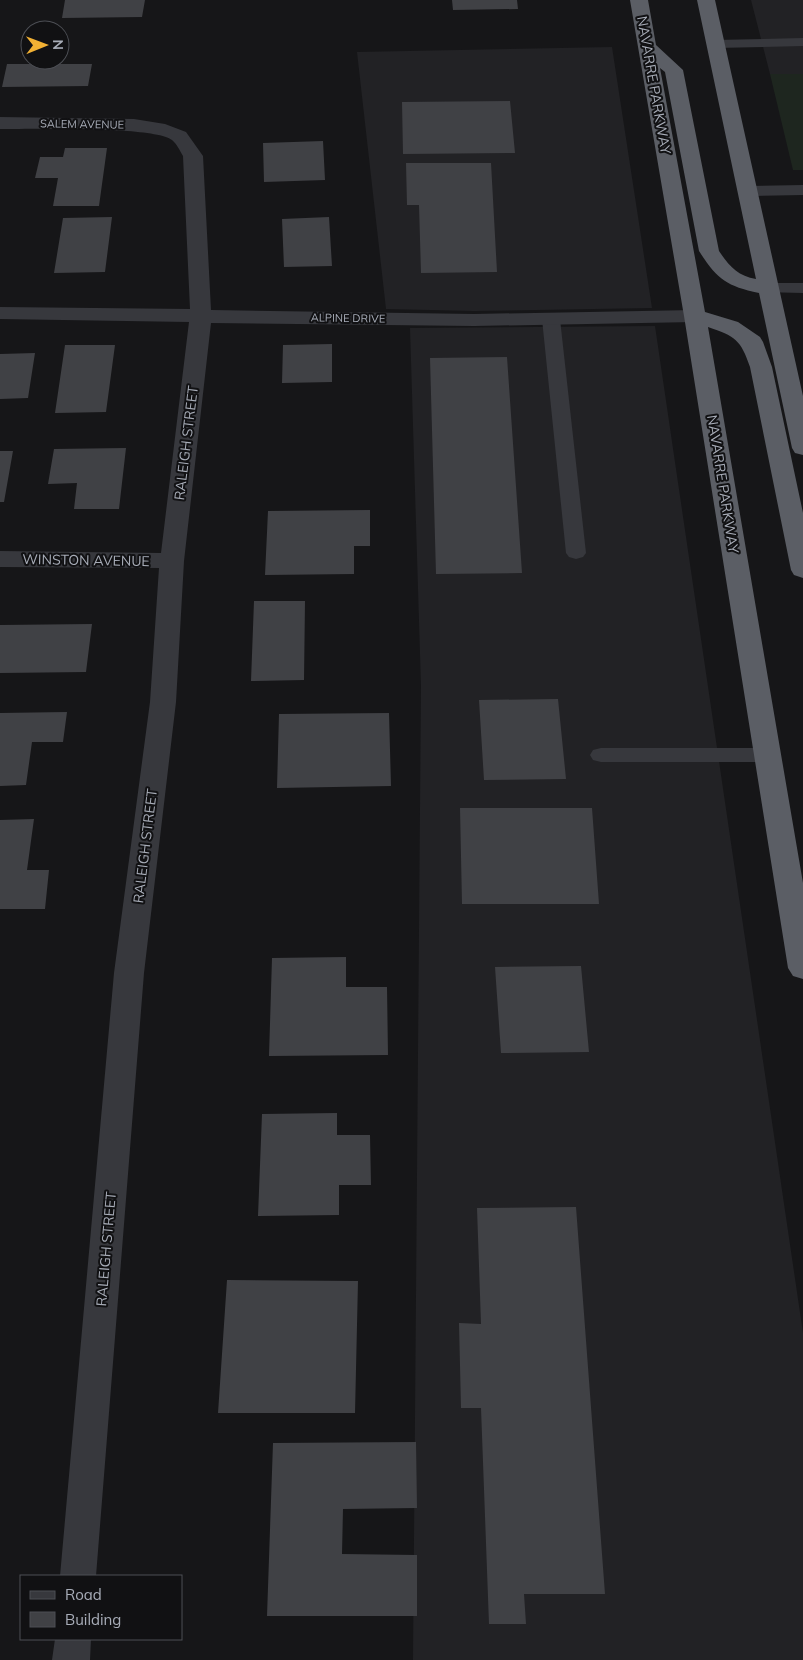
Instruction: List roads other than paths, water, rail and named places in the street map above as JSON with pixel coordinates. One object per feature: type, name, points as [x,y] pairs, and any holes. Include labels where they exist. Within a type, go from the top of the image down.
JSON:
[{"type":"highway","name":"NAVARRE PARKWAY","points":[[639,0],[695,316],[803,968]]},
{"type":"highway","points":[[706,0],[803,448]]},
{"type":"highway","points":[[647,47],[674,70],[710,252],[720,270],[736,282],[768,288]]},
{"type":"highway","points":[[695,316],[730,326],[752,342],[761,367],[803,570]]},
{"type":"street","name":"SALEM AVENUE","points":[[0,123],[134,126],[165,130]]},
{"type":"street","name":"RALEIGH STREET","points":[[78,1575],[129,973],[163,702],[172,562],[201,315],[194,156],[179,136],[165,130]]},
{"type":"street","name":"ALPINE DRIVE","points":[[0,313],[474,320],[695,316]]},
{"type":"street","name":"WINSTON AVENUE","points":[[0,559],[172,562]]},
{"type":"street","points":[[71,1660],[73,1640]]},
{"type":"lane","points":[[715,44],[803,42]]},
{"type":"lane","points":[[747,191],[803,190]]},
{"type":"lane","points":[[768,288],[803,288]]},
{"type":"lane","points":[[551,319],[576,553]]},
{"type":"lane","points":[[601,754],[768,755]]}]
